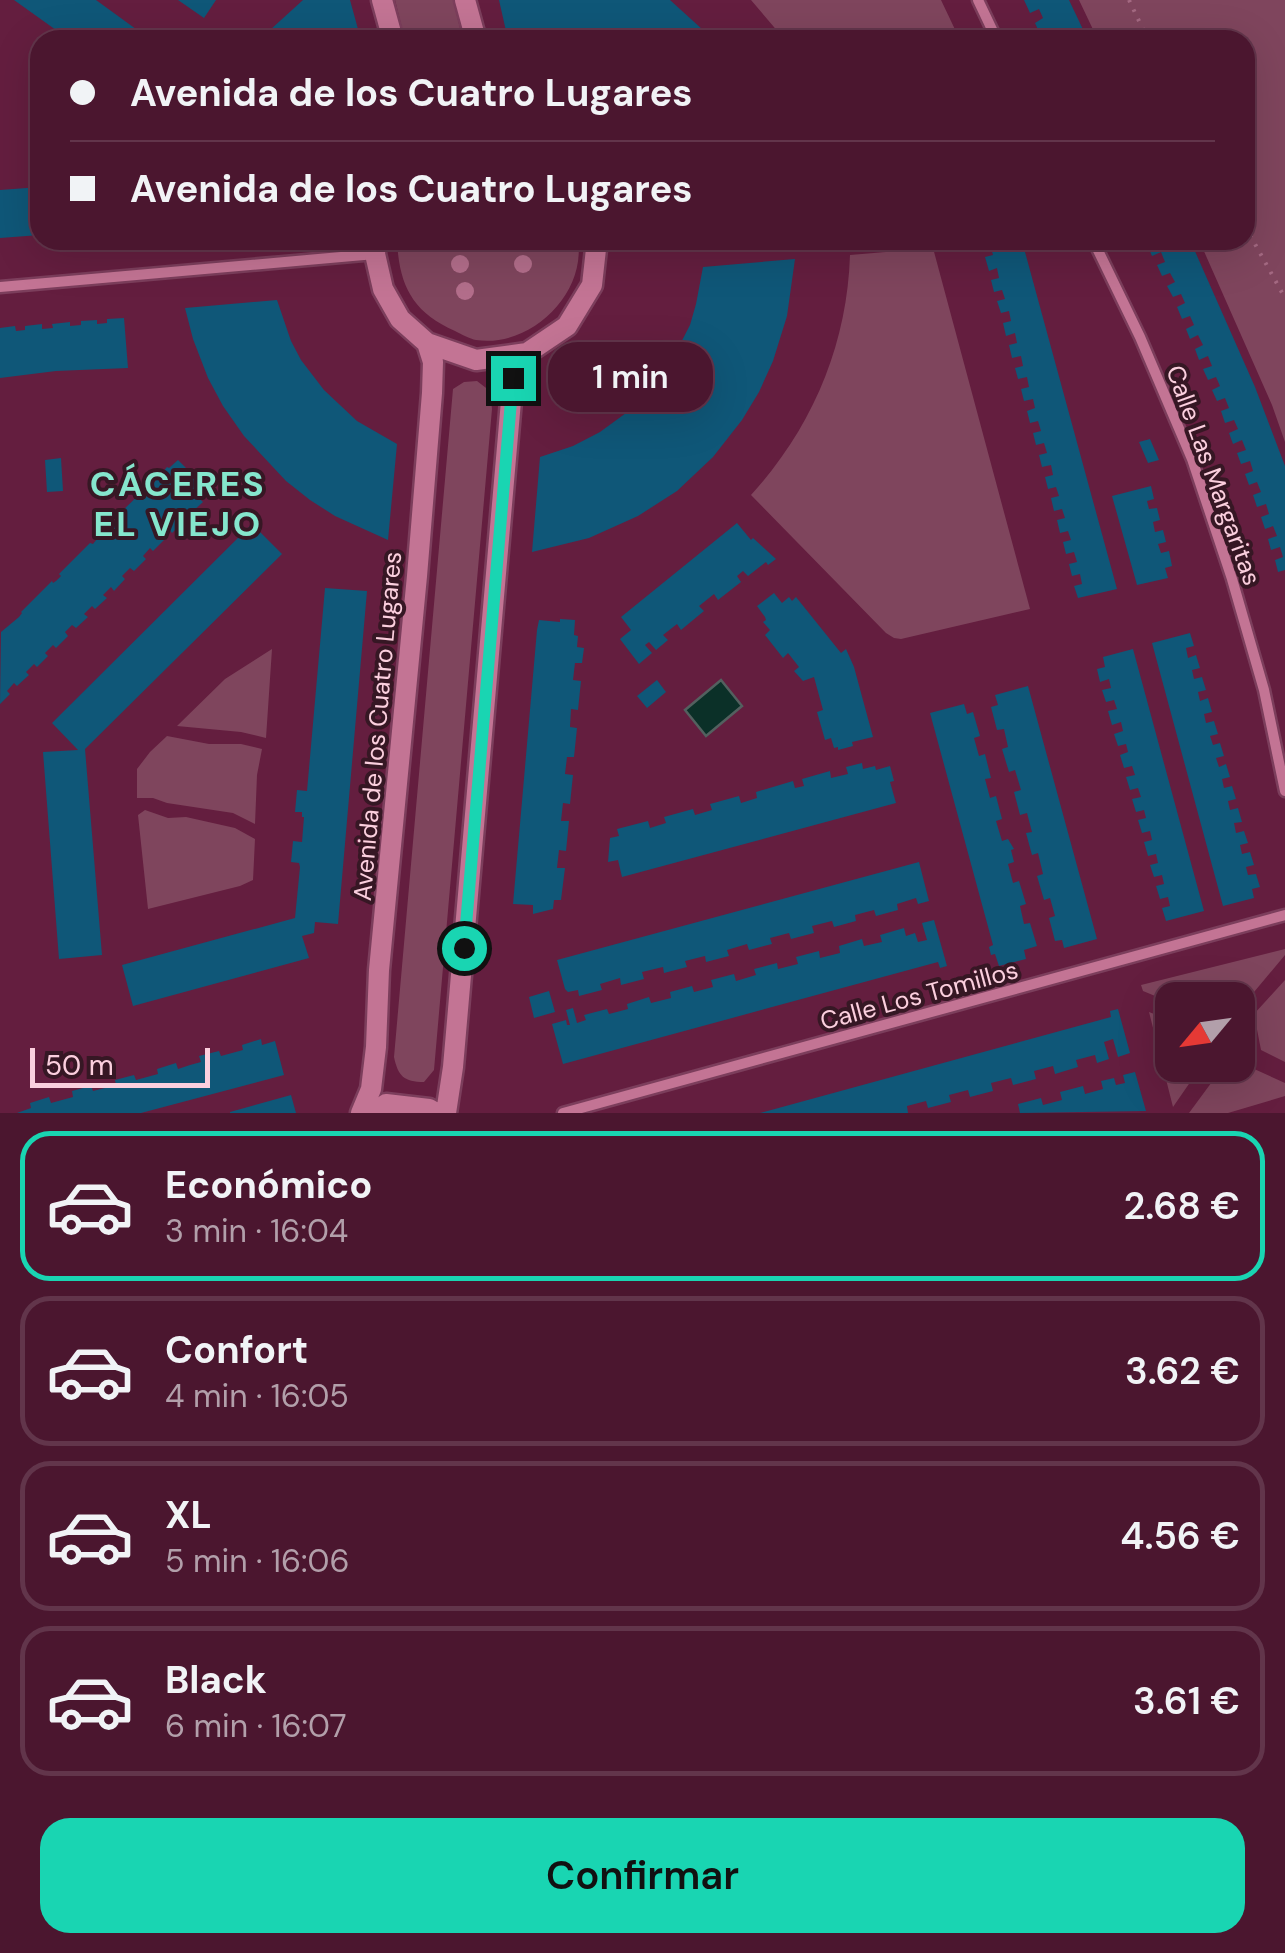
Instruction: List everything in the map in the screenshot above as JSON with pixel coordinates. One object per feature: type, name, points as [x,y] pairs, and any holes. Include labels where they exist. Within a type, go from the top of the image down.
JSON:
[{"type":"main road","points":[[382,0],[390,30]]},
{"type":"main road","points":[[465,0],[473,30]]},
{"type":"main road","points":[[376,250],[382,289],[400,319],[427,343],[476,360],[527,353],[567,326],[592,285],[596,250]]},
{"type":"main road","name":"Avenida de los Cuatro Lugares","points":[[360,1113],[371,1089],[376,1047],[379,970],[418,576],[432,393],[433,362],[427,343]]},
{"type":"main road","points":[[446,1113],[454,1067],[513,378],[527,353]]},
{"type":"main road","points":[[375,1113],[386,1104],[429,1108],[436,1113]]},
{"type":"street","points":[[978,0],[992,30]]},
{"type":"street","points":[[0,287],[348,250]]},
{"type":"street","name":"Calle Las Margaritas","points":[[1098,250],[1140,337],[1198,476],[1264,690],[1285,791]]},
{"type":"street","name":"Calle Los Tomillos","points":[[563,1113],[1285,914]]},
{"type":"path","points":[[1129,0],[1143,30]]},
{"type":"path","points":[[1255,244],[1285,298]]},
{"type":"shaded area","points":[[395,0],[453,0],[460,30],[402,30]]},
{"type":"shaded area","points":[[751,0],[941,0],[955,30],[776,30]]},
{"type":"shaded area","points":[[1079,0],[1285,0],[1285,442],[1203,250],[1255,250],[1255,30],[1093,30]]},
{"type":"shaded area","points":[[398,250],[578,250],[573,280],[551,313],[535,326],[497,340],[476,340],[428,315],[411,295],[401,271]]},
{"type":"shaded area","points":[[934,250],[1030,609],[894,638],[751,495],[792,442],[822,384],[842,321],[850,255]]},
{"type":"shaded area","points":[[477,381],[490,391],[492,409],[434,1070],[424,1082],[417,1082],[403,1077],[394,1057],[453,389],[464,382]]},
{"type":"shaded area","points":[[272,649],[266,738],[177,726],[225,679]]},
{"type":"shaded area","points":[[721,680],[742,706],[706,736],[685,710]]},
{"type":"shaded area","points":[[167,736],[262,749],[255,824],[233,813],[137,798],[137,769]]},
{"type":"shaded area","points":[[145,810],[168,818],[186,817],[235,828],[255,839],[253,880],[148,909],[138,815]]},
{"type":"shaded area","points":[[1285,949],[1285,955],[1255,991],[1255,982],[1155,982],[1155,996],[1143,991],[1141,985]]},
{"type":"shaded area","points":[[1285,980],[1285,1062],[1261,1050],[1255,1013]]},
{"type":"shaded area","points":[[1149,1012],[1155,1014],[1155,1036]]},
{"type":"shaded area","points":[[1255,1069],[1285,1083],[1285,1096],[1228,1113],[1189,1113],[1212,1082],[1255,1082]]},
{"type":"shaded area","points":[[1167,1082],[1190,1082],[1173,1107]]},
{"type":"building","points":[[14,0],[96,0],[137,30],[56,30]]},
{"type":"building","points":[[178,0],[216,0],[204,18]]},
{"type":"building","points":[[303,0],[350,0],[358,30],[270,30]]},
{"type":"building","points":[[499,0],[670,0],[703,30],[506,30]]},
{"type":"building","points":[[1024,0],[1069,0],[1083,30],[1038,30],[1035,23],[1043,18],[1039,9],[1030,13]]},
{"type":"building","points":[[30,188],[30,236],[0,238],[0,190]]},
{"type":"building","points":[[992,250],[1024,250],[1117,589],[1078,598],[1074,586],[1082,584],[1080,574],[1072,576],[1069,564],[1077,562],[1074,552],[1066,554],[1063,542],[1071,540],[1068,531],[1060,533],[1057,520],[1065,518],[1062,509],[1054,511],[1051,498],[1059,496],[1056,487],[1048,489],[1045,477],[1053,475],[1051,465],[1042,467],[1039,455],[1047,453],[1044,443],[1036,445],[1033,433],[1041,431],[1038,421],[1030,423],[1027,411],[1035,408],[1033,399],[1024,401],[1021,389],[1029,387],[1027,377],[1018,379],[1015,368],[1023,366],[1021,356],[1012,358],[1009,345],[1017,343],[1015,333],[1006,336],[1003,323],[1011,321],[1009,311],[1001,313],[997,301],[1005,299],[1002,290],[994,292],[991,280],[999,278],[997,268],[989,271],[985,257],[993,255]]},
{"type":"building","points":[[1150,250],[1194,250],[1255,387],[1285,466],[1285,570],[1278,572],[1275,560],[1283,557],[1280,547],[1271,550],[1268,539],[1277,536],[1273,526],[1265,529],[1261,517],[1269,514],[1266,504],[1257,507],[1253,495],[1261,492],[1257,482],[1249,485],[1245,474],[1253,471],[1250,461],[1241,464],[1237,453],[1246,450],[1242,440],[1233,444],[1229,433],[1238,429],[1234,420],[1225,423],[1221,411],[1229,408],[1225,398],[1217,401],[1212,390],[1220,386],[1216,377],[1208,380],[1203,369],[1212,366],[1208,356],[1199,360],[1195,349],[1203,345],[1198,335],[1190,339],[1186,329],[1194,325],[1190,316],[1182,319],[1177,307],[1185,303],[1181,294],[1173,297],[1167,286],[1175,282],[1170,273],[1162,276],[1157,265],[1165,262],[1161,252],[1152,256]]},
{"type":"building","points":[[795,259],[787,316],[773,361],[742,420],[713,457],[677,491],[638,516],[589,538],[532,552],[540,457],[600,432],[652,388],[690,325],[703,267]]},
{"type":"building","points":[[277,300],[291,341],[324,390],[357,421],[397,444],[388,540],[335,516],[286,481],[244,436],[208,378],[185,308]]},
{"type":"building","points":[[124,318],[128,368],[0,378],[0,328],[15,326],[16,331],[42,324],[42,329],[53,328],[52,324],[70,322],[70,326],[97,320],[97,324]]},
{"type":"building","points":[[1150,439],[1159,460],[1148,463],[1139,442]]},
{"type":"building","points":[[61,458],[63,491],[47,492],[45,460]]},
{"type":"building","points":[[178,460],[208,490],[200,499],[203,502],[191,513],[188,510],[181,518],[184,521],[172,533],[169,529],[153,551],[150,548],[134,571],[130,568],[122,576],[125,579],[114,591],[111,587],[103,595],[107,598],[84,614],[88,617],[76,628],[72,625],[65,632],[68,636],[56,648],[53,645],[45,653],[48,656],[37,667],[34,664],[17,686],[14,683],[0,704],[1,632]]},
{"type":"building","points":[[1151,486],[1154,499],[1147,501],[1149,509],[1157,508],[1160,520],[1153,522],[1155,532],[1163,530],[1166,542],[1158,544],[1161,553],[1169,551],[1172,566],[1165,568],[1168,578],[1137,585],[1112,496]]},
{"type":"building","points":[[737,523],[776,559],[748,576],[743,571],[737,576],[741,582],[718,600],[714,594],[699,606],[704,611],[681,630],[677,624],[663,635],[668,640],[656,650],[649,642],[645,645],[652,653],[639,664],[620,639],[631,630],[621,617]]},
{"type":"building","points":[[252,524],[282,554],[85,749],[102,955],[59,959],[43,752],[78,750],[52,723]]},
{"type":"building","points":[[325,588],[367,591],[338,924],[315,922],[314,933],[302,936],[309,958],[133,1006],[122,965],[295,918],[300,867],[299,863],[291,862],[293,841],[302,842],[304,817],[302,812],[295,812],[297,790],[307,791]]},
{"type":"building","points":[[774,593],[782,603],[796,597],[841,653],[846,649],[873,737],[838,750],[831,738],[825,740],[817,712],[823,710],[814,677],[803,681],[794,671],[799,667],[788,653],[783,658],[765,635],[770,630],[757,606]]},
{"type":"building","points":[[539,620],[575,620],[577,647],[584,648],[582,663],[575,663],[573,680],[581,681],[578,710],[571,709],[570,727],[577,728],[574,757],[567,757],[565,774],[573,775],[570,804],[563,803],[561,821],[569,821],[566,851],[559,850],[557,868],[565,868],[561,900],[554,900],[553,909],[533,914],[533,905],[513,904],[537,630]]},
{"type":"building","points":[[1190,633],[1194,646],[1186,648],[1188,658],[1196,655],[1200,668],[1192,670],[1194,679],[1202,677],[1206,690],[1198,692],[1200,701],[1208,698],[1212,712],[1204,714],[1206,723],[1214,721],[1218,734],[1210,736],[1213,745],[1220,743],[1224,756],[1216,758],[1219,767],[1226,764],[1230,777],[1222,779],[1224,788],[1232,786],[1236,799],[1228,801],[1230,810],[1238,808],[1242,822],[1234,823],[1236,833],[1244,831],[1248,843],[1240,845],[1242,854],[1250,852],[1254,865],[1246,867],[1248,875],[1256,874],[1260,887],[1252,889],[1254,898],[1223,906],[1152,643]]},
{"type":"building","points":[[1133,649],[1204,911],[1166,921],[1162,908],[1170,906],[1168,897],[1160,899],[1156,886],[1164,884],[1162,875],[1154,877],[1150,865],[1158,863],[1156,854],[1148,856],[1144,842],[1152,840],[1150,831],[1142,833],[1138,820],[1146,818],[1144,810],[1136,812],[1132,799],[1141,797],[1138,788],[1130,790],[1126,777],[1135,775],[1132,766],[1124,768],[1120,755],[1128,752],[1126,744],[1118,746],[1114,734],[1123,731],[1121,722],[1112,725],[1108,711],[1117,709],[1114,700],[1106,702],[1102,690],[1111,688],[1109,679],[1100,682],[1097,669],[1105,667],[1103,657]]},
{"type":"building","points":[[657,680],[666,692],[647,708],[637,696]]},
{"type":"building","points":[[1028,686],[1097,939],[1064,948],[1062,940],[1055,941],[1049,918],[1055,916],[1050,898],[1044,900],[1037,876],[1043,874],[1038,853],[1032,855],[1026,833],[1032,832],[1027,813],[1020,815],[1014,792],[1021,790],[1015,770],[1009,772],[1002,749],[1008,747],[1004,729],[997,730],[991,707],[998,705],[995,695]]},
{"type":"building","points":[[964,704],[967,714],[973,712],[980,736],[974,738],[979,756],[985,754],[991,778],[985,779],[990,798],[996,796],[1002,819],[996,821],[1002,841],[1008,839],[1014,849],[1014,862],[1008,864],[1013,883],[1019,881],[1026,904],[1020,906],[1024,924],[1030,923],[1037,946],[1024,950],[1026,959],[999,966],[995,954],[991,955],[989,947],[993,945],[930,713]]},
{"type":"building","points":[[862,763],[863,769],[890,766],[896,803],[622,877],[618,860],[608,862],[610,838],[619,836],[617,829],[648,821],[650,828],[666,823],[664,817],[693,809],[695,815],[712,810],[710,804],[739,796],[741,803],[757,798],[756,792],[793,781],[795,788],[804,786],[802,779],[830,771],[831,778],[848,774],[846,767]]},
{"type":"building","points":[[919,862],[929,901],[918,904],[916,898],[897,904],[898,910],[876,916],[874,910],[855,915],[856,921],[834,927],[832,921],[812,926],[814,933],[791,939],[789,933],[770,938],[772,944],[749,950],[747,944],[727,950],[729,956],[706,962],[705,956],[685,961],[687,967],[664,973],[663,967],[642,972],[644,979],[621,985],[620,978],[600,984],[602,990],[579,996],[578,990],[565,989],[557,960]]},
{"type":"building","points":[[934,920],[947,966],[940,968],[938,962],[563,1064],[552,1024],[566,1020],[570,1025],[566,1010],[573,1008],[577,1023],[586,1020],[584,1015],[628,1009],[627,1004],[649,997],[651,1003],[671,998],[670,992],[692,986],[694,992],[713,987],[711,980],[734,974],[736,981],[756,975],[754,969],[777,963],[778,969],[798,964],[796,957],[819,951],[820,958],[840,953],[839,946],[862,939],[864,946],[882,942],[880,935],[904,928],[906,936],[915,933],[918,942],[927,940],[922,923]]},
{"type":"building","points":[[549,991],[555,1012],[534,1018],[529,997]]},
{"type":"building","points":[[1118,1009],[1130,1053],[1118,1057],[1113,1039],[1104,1042],[1109,1059],[1097,1063],[1095,1055],[1076,1060],[1078,1067],[1055,1074],[1053,1066],[1034,1071],[1036,1079],[1013,1085],[1011,1078],[991,1083],[993,1091],[970,1097],[968,1090],[949,1095],[951,1102],[928,1108],[926,1101],[907,1106],[908,1113],[760,1113],[1111,1017],[1110,1011]]},
{"type":"building","points":[[261,1039],[262,1045],[275,1041],[284,1075],[141,1113],[17,1113],[31,1108],[30,1103],[49,1097],[51,1103],[73,1097],[72,1091],[91,1086],[93,1091],[105,1088],[116,1085],[115,1080],[134,1075],[136,1080],[158,1074],[157,1069],[176,1063],[178,1069],[201,1062],[199,1056],[243,1050],[242,1045]]},
{"type":"building","points":[[1135,1072],[1146,1111],[1020,1113],[1018,1104],[1041,1098],[1043,1105],[1062,1100],[1060,1092],[1083,1086],[1085,1094],[1103,1089],[1101,1081],[1114,1078],[1116,1085],[1125,1083],[1123,1075]]},
{"type":"building","points":[[291,1095],[296,1113],[230,1113],[230,1112]]},
{"type":"district","name":"CÁCERES EL VIEJO","points":[[178,504]]},
{"type":"route","points":[[464,948],[513,378]]}]
